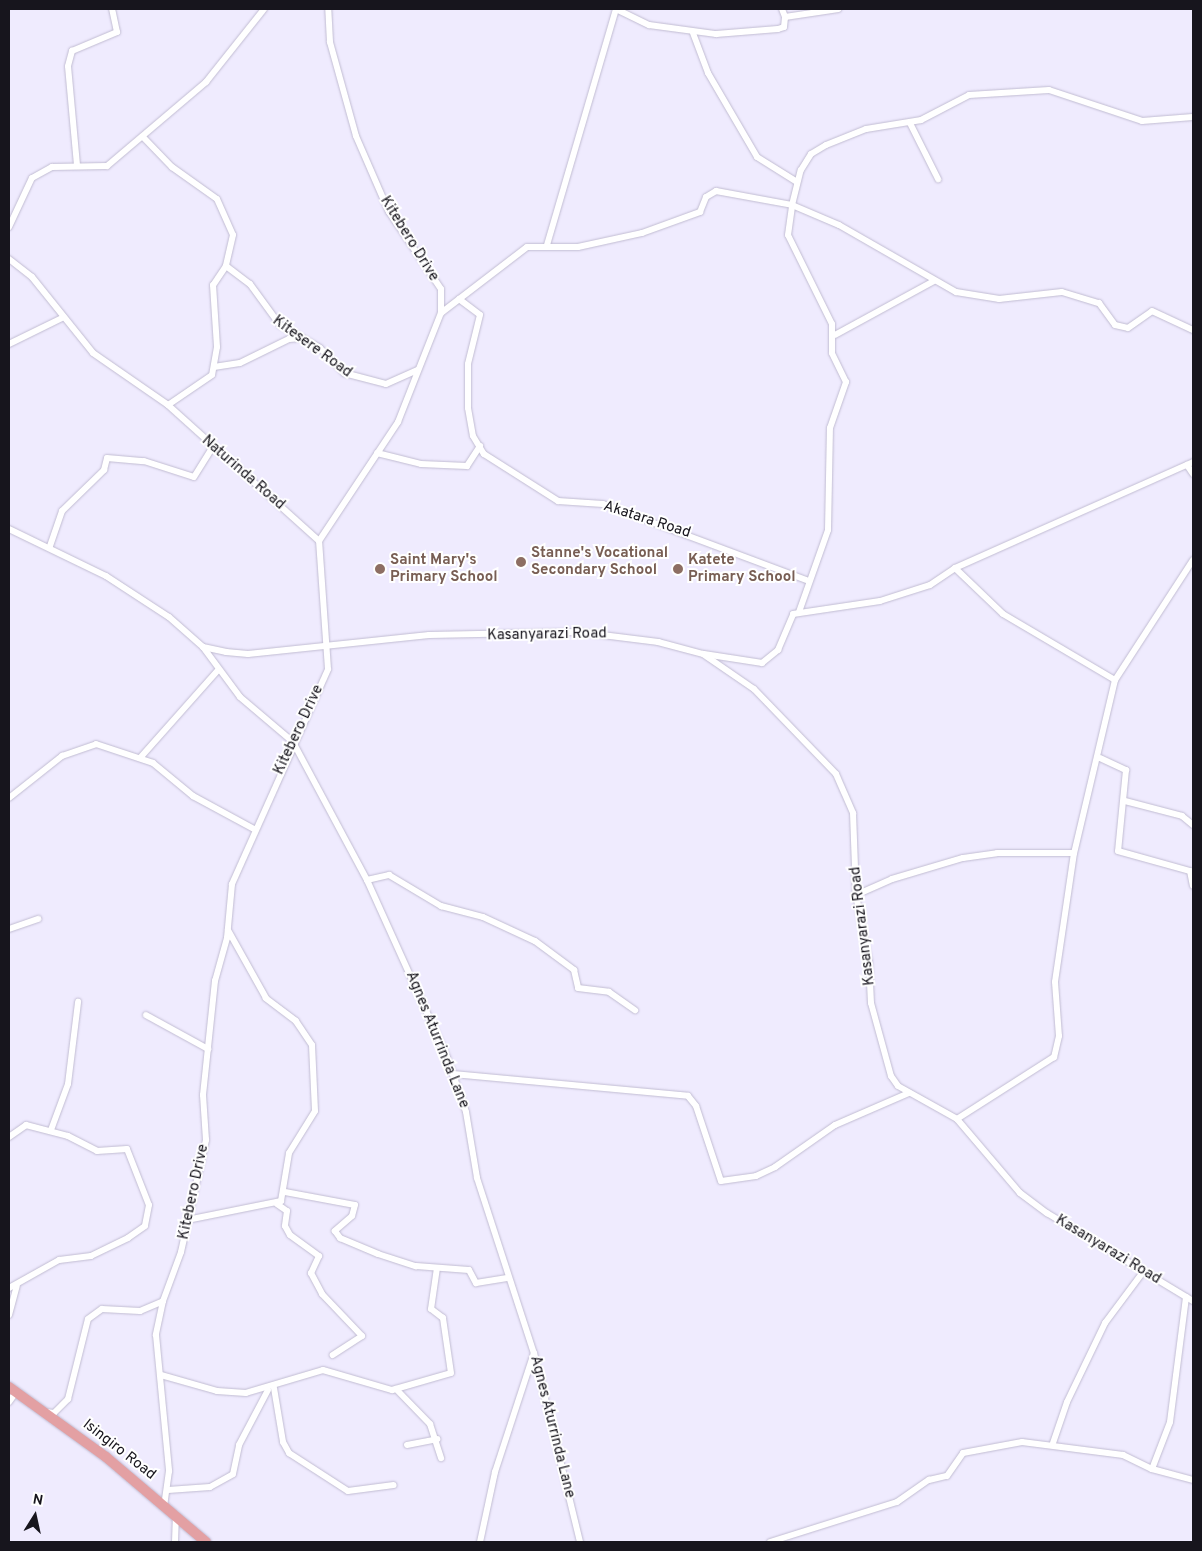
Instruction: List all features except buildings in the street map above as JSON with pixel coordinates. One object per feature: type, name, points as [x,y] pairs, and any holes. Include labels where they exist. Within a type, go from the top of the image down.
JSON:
[{"type":"main road","name":"Isingiro Road","points":[[12,1390],[44,1412],[164,1505],[206,1542]]},
{"type":"street","points":[[77,165],[68,66],[72,50],[116,32],[112,9]]},
{"type":"street","points":[[9,227],[32,178],[44,169],[77,165],[107,166],[206,82],[264,9]]},
{"type":"street","name":"Kitebero Drive","points":[[164,1505],[168,1490],[161,1375],[156,1335],[163,1301],[192,1219],[206,1140],[202,1105],[215,981],[228,929],[232,884],[292,742],[328,668],[328,646],[319,541],[398,422],[441,313],[441,290],[389,212],[356,136],[330,42],[328,9]]},
{"type":"street","points":[[547,245],[616,9],[649,25],[693,33],[771,30],[784,27],[785,16],[782,9]]},
{"type":"street","points":[[785,16],[838,9]]},
{"type":"street","points":[[693,33],[708,73],[757,156],[797,182]]},
{"type":"street","points":[[799,612],[806,580],[828,530],[830,428],[846,382],[832,353],[835,335],[788,235],[797,182],[811,154],[826,144],[866,129],[910,123],[969,95],[1049,90],[1142,121],[1193,117]]},
{"type":"street","points":[[910,123],[938,179]]},
{"type":"street","points":[[143,137],[172,167],[217,199],[233,235],[226,266],[213,285],[214,366],[208,381],[168,405]]},
{"type":"street","points":[[441,313],[515,252],[547,245],[589,245],[642,233],[700,212],[706,197],[716,191],[792,205],[839,225],[956,292],[999,299],[1062,292],[1099,303],[1115,325],[1128,328],[1152,311],[1193,330]]},
{"type":"street","name":"Naturinda Road","points":[[9,259],[32,277],[93,353],[168,405],[212,448],[319,541]]},
{"type":"street","name":"Kitesere Road","points":[[226,266],[250,284],[280,326],[304,337],[344,373],[365,381],[386,384],[418,370]]},
{"type":"street","points":[[835,335],[934,280]]},
{"type":"street","name":"Akatara Road","points":[[459,299],[480,315],[468,364],[469,425],[480,446],[502,467],[558,502],[603,504],[806,580]]},
{"type":"street","points":[[9,344],[64,316]]},
{"type":"street","points":[[214,366],[240,363],[288,339],[304,337]]},
{"type":"street","points":[[377,453],[421,464],[467,466],[480,446]]},
{"type":"street","points":[[50,546],[62,511],[104,470],[107,458],[144,461],[194,477],[212,448]]},
{"type":"street","points":[[703,654],[751,663],[771,659],[790,618],[799,612],[880,601],[930,585],[955,568],[1190,463],[1193,474]]},
{"type":"street","points":[[9,529],[50,546],[153,606],[203,647]]},
{"type":"street","points":[[957,1119],[1054,1056],[1059,1036],[1055,982],[1074,853],[1100,758],[1115,680],[1193,560]]},
{"type":"street","points":[[955,568],[1003,614],[1115,680]]},
{"type":"street","name":"Kasanyarazi Road","points":[[203,647],[248,654],[429,635],[578,632],[642,639],[703,654],[754,689],[801,733],[836,774],[853,813],[856,895],[880,1040],[891,1076],[910,1093],[957,1119],[1026,1197],[1143,1272],[1193,1301]]},
{"type":"street","name":"Agnes Aturrinda Lane","points":[[203,647],[218,670],[240,697],[292,742],[367,880],[453,1074],[466,1112],[477,1178],[534,1353],[580,1542]]},
{"type":"street","points":[[140,758],[218,670]]},
{"type":"street","points":[[9,798],[62,756],[84,746],[96,744],[153,763],[193,796],[254,829]]},
{"type":"street","points":[[1100,758],[1124,766],[1125,801],[1118,851],[1190,870],[1193,886]]},
{"type":"street","points":[[1125,801],[1182,816],[1193,825]]},
{"type":"street","points":[[856,895],[892,879],[963,858],[1074,853]]},
{"type":"street","points":[[367,880],[389,875],[440,906],[482,917],[535,941],[574,970],[578,988],[609,992],[635,1010]]},
{"type":"street","points":[[9,929],[38,919]]},
{"type":"street","points":[[228,929],[261,992],[296,1022],[315,1052],[315,1111],[289,1153],[285,1192],[277,1204]]},
{"type":"street","points":[[51,1130],[68,1084],[78,1002]]},
{"type":"street","points":[[146,1015],[208,1049]]},
{"type":"street","points":[[453,1074],[688,1096],[696,1106],[721,1181],[756,1176],[775,1168],[836,1125],[910,1093]]},
{"type":"street","points":[[9,1137],[26,1125],[51,1130],[97,1151],[130,1152],[148,1198],[149,1213],[145,1226],[128,1238],[91,1256],[59,1260],[16,1286],[9,1288]]},
{"type":"street","points":[[285,1192],[355,1205],[352,1216],[337,1226],[340,1238],[416,1266],[469,1270],[476,1283],[509,1278]]},
{"type":"street","points":[[192,1219],[277,1204],[287,1211],[285,1226],[290,1235],[319,1256],[311,1274],[322,1294],[362,1336],[333,1355]]},
{"type":"street","points":[[161,1375],[217,1391],[271,1389],[323,1370],[374,1388],[396,1389],[453,1370],[443,1318],[431,1309],[437,1268]]},
{"type":"street","points":[[1053,1443],[1067,1402],[1105,1323],[1143,1272]]},
{"type":"street","points":[[9,1315],[16,1286]]},
{"type":"street","points":[[1152,1469],[1170,1422],[1186,1297]]},
{"type":"street","points":[[44,1412],[54,1413],[68,1399],[82,1330],[93,1314],[102,1309],[140,1311],[163,1301]]},
{"type":"street","points":[[480,1542],[495,1472],[534,1353]]},
{"type":"street","points":[[271,1389],[283,1442],[289,1453],[348,1491],[394,1485]]},
{"type":"street","points":[[168,1490],[210,1487],[233,1474],[240,1445],[271,1389]]},
{"type":"street","points":[[396,1389],[430,1424],[437,1439],[441,1458]]},
{"type":"street","points":[[9,1402],[12,1390]]},
{"type":"street","points":[[407,1444],[437,1439]]},
{"type":"street","points":[[770,1542],[897,1502],[929,1480],[947,1476],[963,1453],[1022,1442],[1053,1443],[1123,1455],[1152,1469],[1193,1480]]},
{"type":"street","points":[[175,1542],[176,1517]]},
{"type":"place","name":"Stanne's Vocational Secondary School","points":[[521,562]]},
{"type":"place","name":"Saint Mary's Primary School","points":[[380,569]]},
{"type":"place","name":"Katete Primary School","points":[[678,569]]}]
